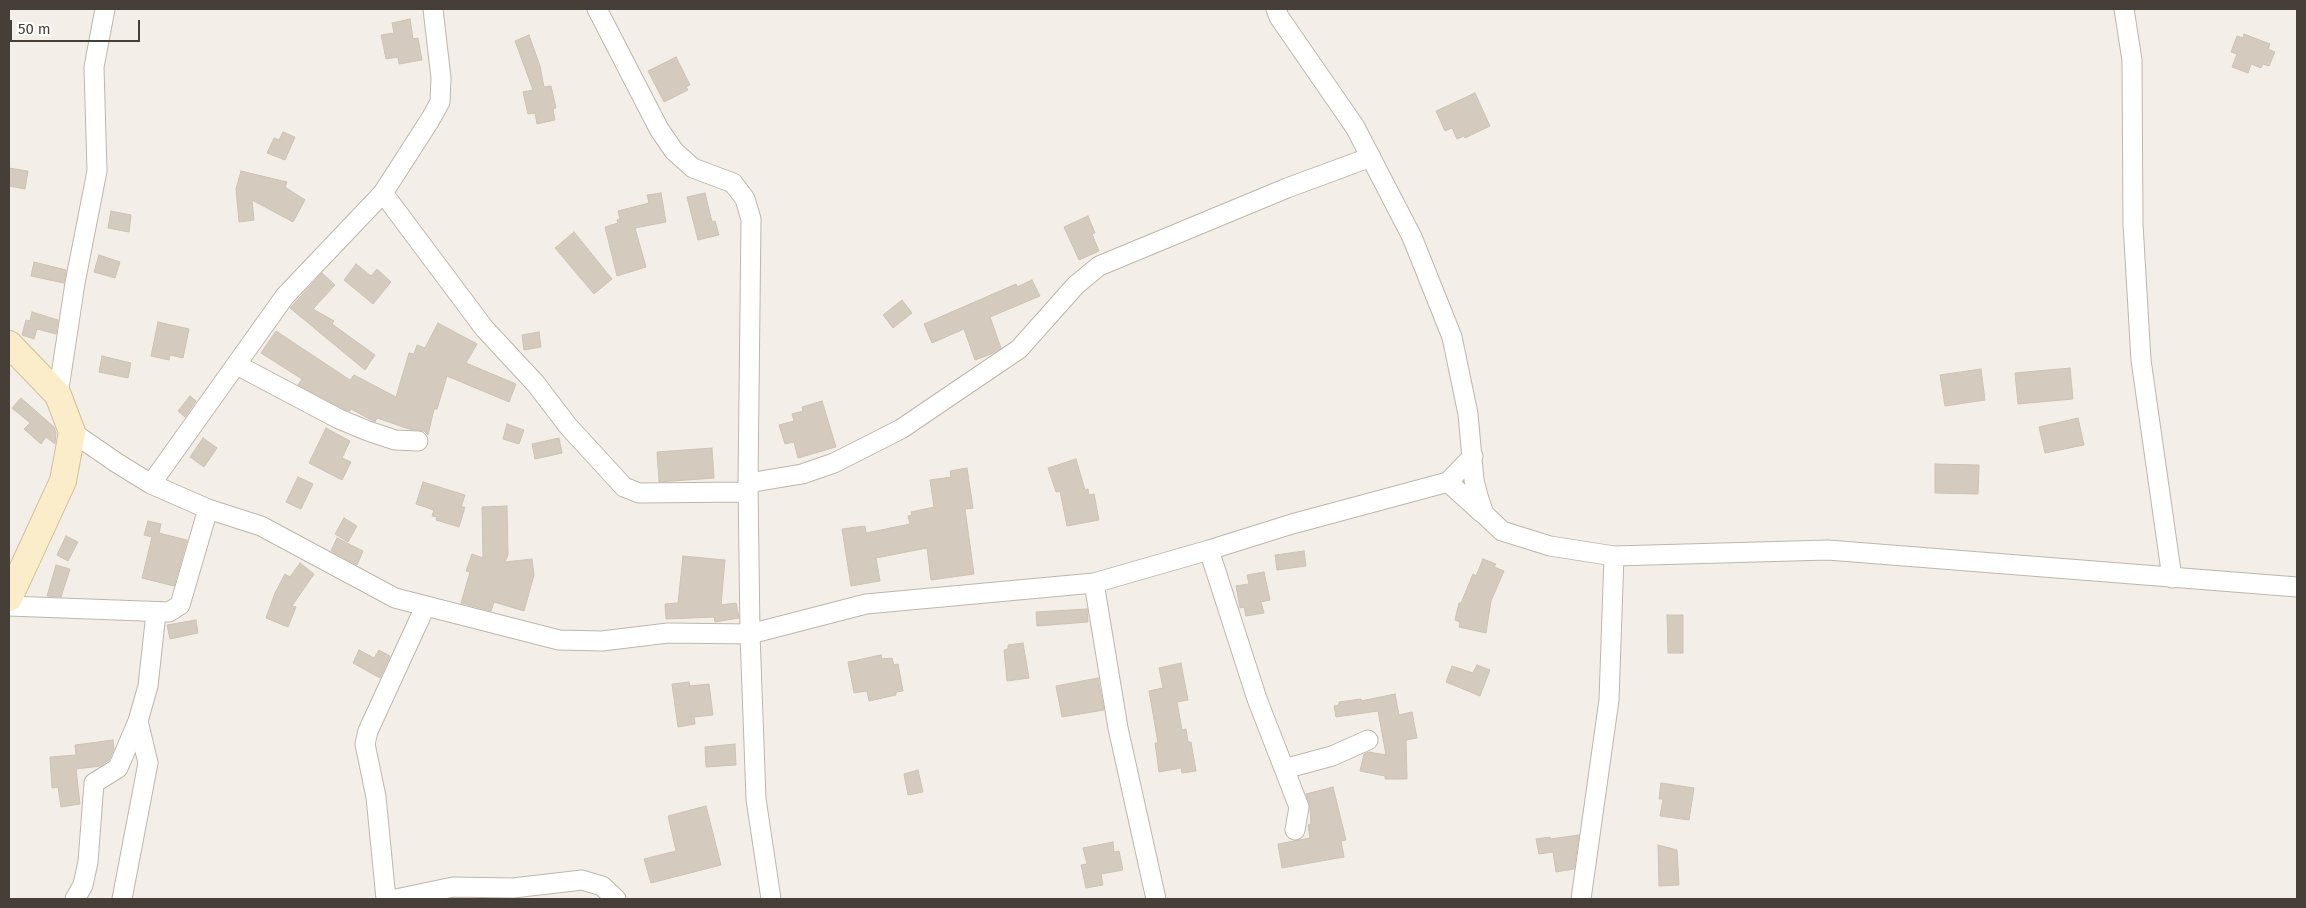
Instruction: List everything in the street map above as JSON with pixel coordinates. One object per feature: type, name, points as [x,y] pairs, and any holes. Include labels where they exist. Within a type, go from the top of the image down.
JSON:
[{"type":"street","points":[[58,395],[75,283],[97,171],[94,67],[105,9]]},
{"type":"street","points":[[152,484],[285,296],[383,193],[440,102],[441,78],[433,9]]},
{"type":"street","points":[[597,9],[659,129],[674,151],[693,168],[733,183],[745,199],[751,219],[748,488],[750,634],[756,799],[771,899]]},
{"type":"street","points":[[1276,9],[1278,17],[1355,127],[1412,237],[1452,337],[1468,414],[1474,480],[1484,514]]},
{"type":"street","points":[[2124,9],[2132,60],[2133,224],[2141,360],[2172,578]]},
{"type":"street","points":[[383,193],[484,328],[536,384],[568,426],[624,487],[639,493],[748,488],[802,474],[834,463],[901,429],[1019,349],[1076,286],[1099,266],[1287,188],[1371,157]]},
{"type":"street","points":[[9,344],[58,395],[72,432],[63,481],[9,598]]},
{"type":"street","points":[[237,365],[368,431],[395,440],[418,441]]},
{"type":"street","points":[[72,432],[152,484],[208,509],[261,526],[396,598],[559,640],[602,641],[668,633],[750,634],[866,604],[1094,583],[1292,524],[1448,482],[1473,456]]},
{"type":"street","points":[[1448,482],[1502,531],[1550,546],[1614,556],[1828,550],[2297,587]]},
{"type":"street","points":[[9,606],[169,612],[180,605],[208,509]]},
{"type":"street","points":[[1209,550],[1257,699],[1299,807],[1295,830]]},
{"type":"street","points":[[1581,899],[1609,700],[1614,556]]},
{"type":"street","points":[[1094,583],[1118,728],[1156,899]]},
{"type":"street","points":[[386,899],[376,797],[365,744],[368,730],[425,607]]},
{"type":"street","points":[[75,899],[83,884],[88,862],[94,784],[118,768],[138,721],[148,686],[156,613]]},
{"type":"street","points":[[122,899],[148,763],[138,721]]},
{"type":"street","points":[[1284,768],[1332,756],[1368,740]]},
{"type":"street","points":[[396,899],[582,880],[602,886],[616,899]]},
{"type":"building","points":[[410,19],[413,39],[418,38],[422,60],[399,64],[398,57],[386,59],[381,35],[394,33],[392,23]]},
{"type":"building","points":[[2244,34],[2270,44],[2268,49],[2275,52],[2269,66],[2263,64],[2261,68],[2251,64],[2248,73],[2232,67],[2237,54],[2231,52],[2237,36],[2243,38]]},
{"type":"building","points":[[529,35],[540,66],[544,87],[551,86],[556,108],[553,109],[555,120],[537,124],[535,113],[528,114],[523,92],[533,90],[515,41]]},
{"type":"building","points":[[676,57],[690,85],[686,87],[688,90],[664,102],[648,71]]},
{"type":"building","points":[[1475,93],[1490,126],[1465,138],[1464,136],[1457,139],[1452,128],[1445,131],[1436,111]]},
{"type":"building","points":[[283,132],[295,137],[285,160],[267,153],[274,138],[279,140]]},
{"type":"building","points":[[9,168],[28,171],[25,189],[9,186]]},
{"type":"building","points":[[241,171],[287,182],[285,187],[305,200],[293,222],[252,200],[254,220],[239,222],[236,189]]},
{"type":"building","points":[[661,193],[666,222],[635,228],[646,267],[617,276],[605,227],[618,223],[617,220],[620,219],[618,211],[649,203],[647,195]]},
{"type":"building","points":[[705,193],[712,222],[715,221],[719,235],[698,240],[687,197]]},
{"type":"building","points":[[111,211],[131,215],[129,232],[108,228]]},
{"type":"building","points":[[1088,216],[1095,233],[1092,234],[1099,251],[1079,260],[1064,227]]},
{"type":"building","points":[[574,232],[612,279],[594,294],[555,248]]},
{"type":"building","points":[[99,255],[120,262],[115,278],[94,272]]},
{"type":"building","points":[[34,262],[66,270],[64,283],[31,276]]},
{"type":"building","points":[[356,264],[371,276],[377,269],[391,282],[373,304],[344,280]]},
{"type":"building","points":[[322,273],[335,285],[313,309],[334,321],[332,324],[375,355],[365,370],[290,308]]},
{"type":"building","points":[[1032,280],[1040,296],[990,317],[1001,348],[975,360],[964,329],[932,343],[924,324],[1016,284],[1017,287]]},
{"type":"building","points":[[902,300],[912,313],[893,328],[883,315]]},
{"type":"building","points":[[32,312],[58,320],[56,334],[37,329],[34,339],[22,335],[26,320],[30,321]]},
{"type":"building","points":[[158,322],[189,329],[183,358],[170,355],[169,360],[151,356]]},
{"type":"building","points":[[438,323],[477,344],[466,363],[516,384],[509,402],[447,376],[437,409],[434,409],[428,435],[424,431],[409,429],[377,418],[375,422],[351,409],[350,411],[344,409],[298,385],[302,379],[261,353],[276,331],[350,380],[354,375],[396,397],[409,353],[414,354],[417,345],[425,348]]},
{"type":"building","points":[[539,332],[541,347],[524,350],[522,335]]},
{"type":"building","points":[[102,356],[131,363],[128,378],[99,372]]},
{"type":"building","points":[[2070,368],[2073,399],[2018,404],[2015,373]]},
{"type":"building","points":[[1981,369],[1985,400],[1945,406],[1940,375]]},
{"type":"building","points":[[190,396],[196,401],[185,417],[178,411]]},
{"type":"building","points":[[21,398],[54,427],[56,433],[55,444],[46,437],[41,444],[24,429],[30,423],[12,408]]},
{"type":"building","points":[[822,401],[836,447],[798,458],[794,442],[785,444],[779,425],[794,421],[792,414],[803,411],[802,407]]},
{"type":"building","points":[[2078,418],[2084,445],[2045,453],[2039,427]]},
{"type":"building","points":[[507,424],[524,430],[519,444],[503,439]]},
{"type":"building","points":[[326,428],[350,441],[342,458],[351,462],[342,480],[309,463]]},
{"type":"building","points":[[203,438],[217,448],[204,467],[190,457]]},
{"type":"building","points":[[559,438],[562,453],[535,459],[532,444]]},
{"type":"building","points":[[712,448],[714,478],[659,482],[657,452]]},
{"type":"building","points":[[1076,459],[1085,490],[1088,489],[1089,495],[1094,494],[1099,520],[1067,526],[1060,491],[1056,492],[1048,468]]},
{"type":"building","points":[[1935,464],[1979,465],[1978,494],[1935,493]]},
{"type":"building","points":[[967,468],[973,508],[965,509],[974,574],[931,580],[927,548],[876,558],[880,581],[851,586],[842,529],[865,526],[866,533],[910,524],[908,516],[912,515],[911,512],[934,507],[930,480],[951,477],[950,471]]},
{"type":"building","points":[[298,477],[313,484],[301,509],[286,502]]},
{"type":"building","points":[[423,482],[465,495],[461,507],[465,507],[459,527],[436,520],[437,517],[432,516],[434,510],[416,504]]},
{"type":"building","points":[[507,506],[508,555],[505,562],[532,559],[534,575],[524,611],[494,602],[491,611],[461,603],[470,572],[466,571],[472,554],[483,558],[482,507]]},
{"type":"building","points":[[344,518],[357,526],[348,542],[335,534]]},
{"type":"building","points":[[148,521],[161,524],[159,533],[187,540],[174,586],[142,578],[152,537],[144,535]]},
{"type":"building","points":[[66,536],[78,542],[68,561],[57,555]]},
{"type":"building","points":[[337,538],[363,551],[357,565],[331,551]]},
{"type":"building","points":[[1304,551],[1306,566],[1277,570],[1275,555]]},
{"type":"building","points":[[683,556],[725,560],[721,605],[736,603],[739,618],[715,622],[714,617],[666,619],[665,604],[678,603]]},
{"type":"building","points":[[1483,559],[1496,564],[1494,567],[1504,571],[1491,601],[1486,633],[1459,627],[1460,622],[1455,620],[1459,603],[1461,603],[1473,574],[1476,576]]},
{"type":"building","points":[[300,563],[314,574],[292,606],[296,607],[288,627],[266,618],[275,593],[285,574],[290,577]]},
{"type":"building","points":[[56,565],[70,569],[61,597],[47,596]]},
{"type":"building","points":[[1264,572],[1270,600],[1261,602],[1264,613],[1246,616],[1244,607],[1240,608],[1236,586],[1249,584],[1247,575]]},
{"type":"building","points":[[1087,609],[1088,622],[1037,626],[1036,612]]},
{"type":"building","points":[[1667,615],[1683,615],[1683,653],[1668,653]]},
{"type":"building","points":[[196,620],[198,633],[170,639],[167,625]]},
{"type":"building","points":[[1023,643],[1029,678],[1007,681],[1004,650],[1008,649],[1008,645]]},
{"type":"building","points":[[359,650],[374,658],[379,650],[390,656],[380,678],[353,663]]},
{"type":"building","points":[[881,655],[882,659],[892,658],[894,665],[898,664],[903,691],[896,692],[896,695],[869,701],[867,691],[854,693],[848,662]]},
{"type":"building","points":[[1181,663],[1188,700],[1177,702],[1182,730],[1186,729],[1188,742],[1191,742],[1196,771],[1182,773],[1181,768],[1159,772],[1155,743],[1158,743],[1149,691],[1163,688],[1159,668]]},
{"type":"building","points":[[1477,665],[1490,670],[1480,696],[1446,682],[1452,666],[1473,673]]},
{"type":"building","points":[[1098,678],[1104,710],[1062,717],[1056,686]]},
{"type":"building","points":[[689,682],[690,686],[709,684],[713,715],[694,717],[695,724],[678,727],[672,684]]},
{"type":"building","points":[[1395,694],[1399,715],[1412,712],[1417,738],[1406,740],[1407,779],[1385,779],[1385,776],[1360,771],[1364,754],[1369,752],[1386,755],[1378,711],[1336,717],[1334,706],[1339,705],[1339,702],[1361,699],[1361,701]]},
{"type":"building","points":[[113,740],[114,749],[109,760],[100,766],[76,769],[80,804],[61,807],[58,787],[52,788],[50,757],[76,755],[75,745]]},
{"type":"building","points":[[735,744],[736,765],[706,767],[705,747]]},
{"type":"building","points":[[918,770],[923,792],[908,795],[904,774]]},
{"type":"building","points":[[1661,783],[1694,788],[1689,820],[1660,816],[1663,799],[1659,799]]},
{"type":"building","points":[[1333,787],[1346,840],[1341,841],[1344,857],[1282,868],[1278,844],[1310,838],[1308,825],[1311,824],[1310,808],[1306,794]]},
{"type":"building","points":[[706,806],[721,865],[651,883],[644,859],[676,851],[668,816]]},
{"type":"building","points":[[1579,835],[1574,869],[1556,872],[1553,852],[1539,854],[1536,839]]},
{"type":"building","points":[[1113,842],[1114,852],[1119,851],[1123,870],[1101,874],[1103,885],[1086,888],[1081,865],[1087,864],[1083,848]]},
{"type":"building","points":[[1658,845],[1677,850],[1679,885],[1659,886]]}]
